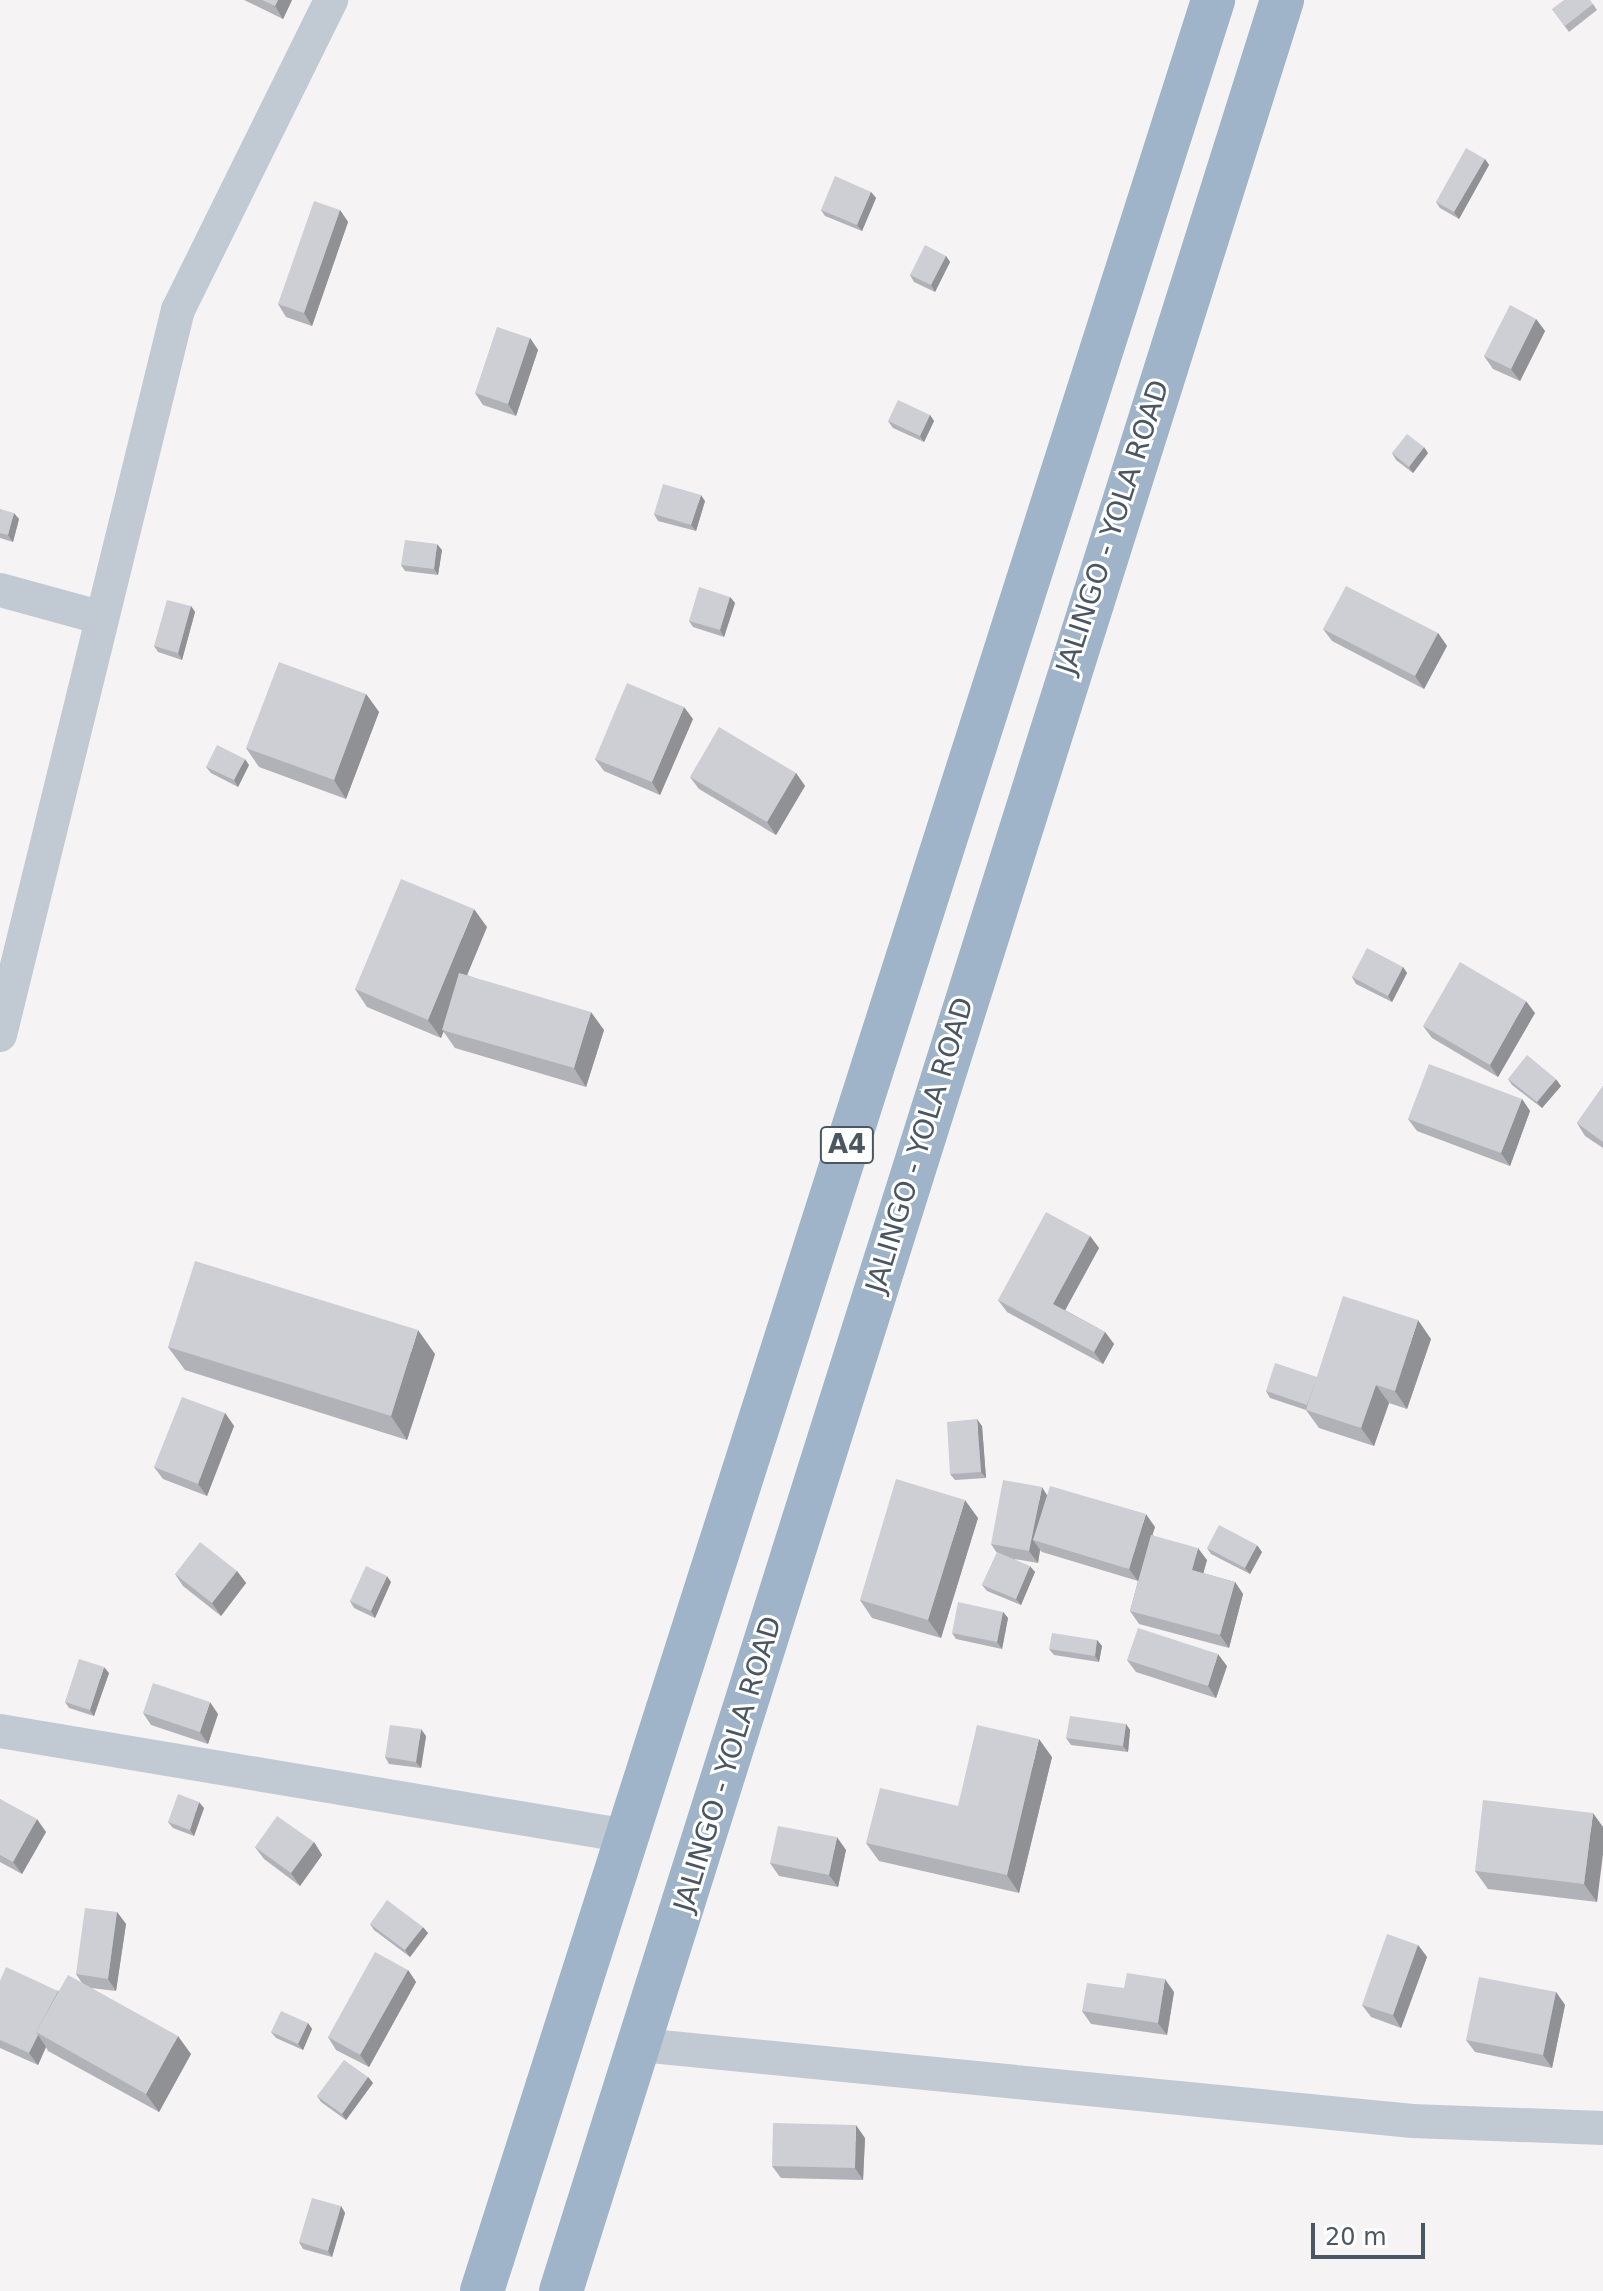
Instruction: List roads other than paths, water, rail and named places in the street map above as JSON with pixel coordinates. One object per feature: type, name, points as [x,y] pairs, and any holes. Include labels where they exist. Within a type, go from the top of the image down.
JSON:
[{"type":"highway","name":"A4","points":[[482,2291],[1213,0]]},
{"type":"highway","name":"JALINGO - YOLA ROAD","points":[[561,2291],[641,2045],[1282,0]]},
{"type":"street","points":[[0,1035],[99,617],[178,310],[331,0]]},
{"type":"street","points":[[0,590],[99,617]]},
{"type":"street","points":[[0,1731],[627,1836]]},
{"type":"street","points":[[641,2045],[1412,2121],[1603,2128]]}]
